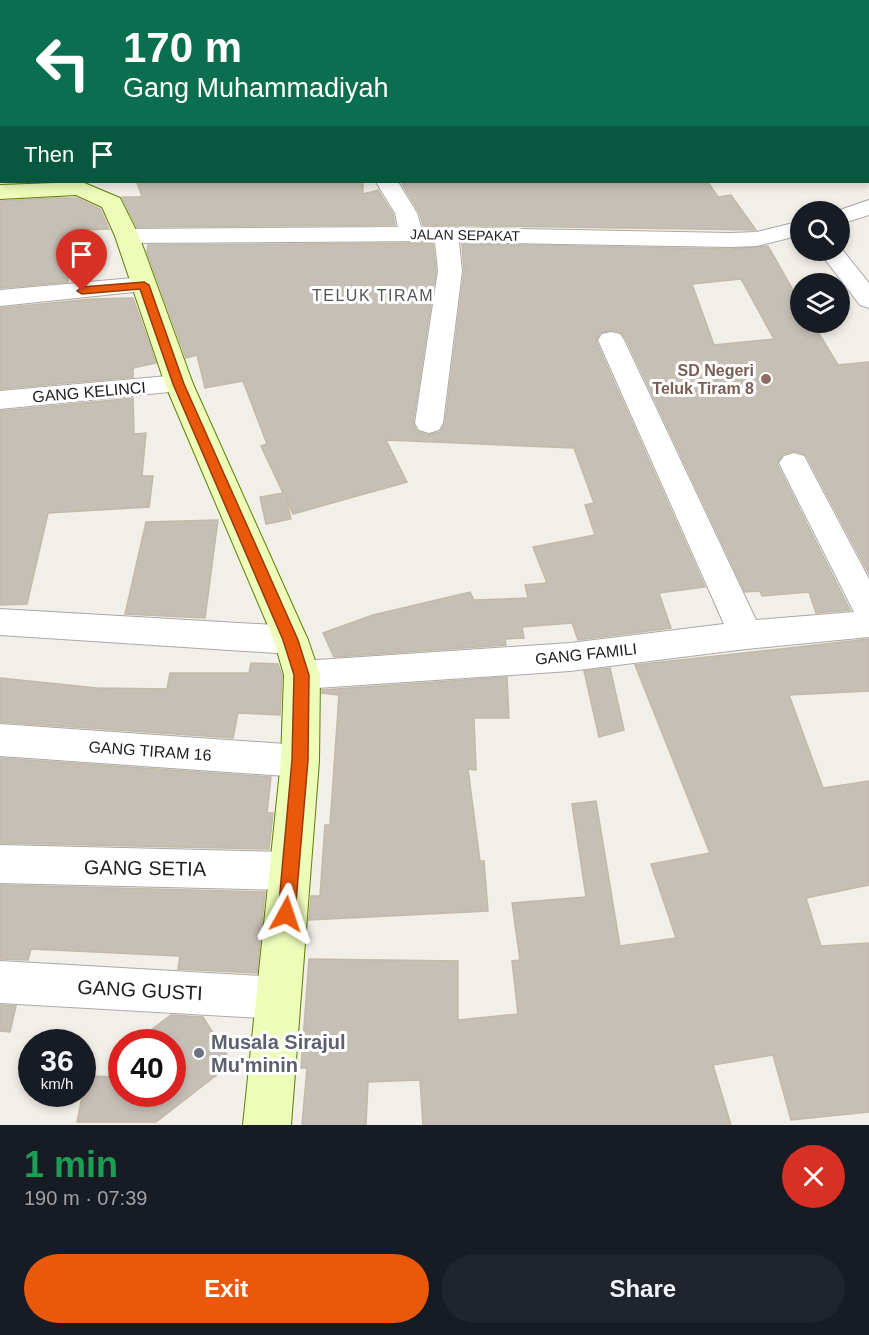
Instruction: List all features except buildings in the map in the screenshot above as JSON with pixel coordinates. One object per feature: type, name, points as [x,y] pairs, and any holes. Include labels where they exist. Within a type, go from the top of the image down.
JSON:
[{"type":"street","points":[[388,183],[406,213],[411,234]]},
{"type":"street","points":[[0,192],[82,185],[112,203],[127,236],[178,384],[291,640],[302,675],[300,760],[267,1125]]},
{"type":"street","points":[[850,214],[869,207]]},
{"type":"street","name":"JALAN SEPAKAT","points":[[127,236],[411,234],[730,240],[757,238],[790,230]]},
{"type":"street","points":[[429,423],[450,271],[446,235]]},
{"type":"street","points":[[839,261],[869,300]]},
{"type":"street","points":[[0,298],[144,285]]},
{"type":"street","points":[[611,340],[746,635]]},
{"type":"street","name":"GANG KELINCI","points":[[0,400],[178,384]]},
{"type":"street","points":[[794,463],[869,610]]},
{"type":"street","points":[[0,622],[291,640]]},
{"type":"street","name":"GANG FAMILI","points":[[302,675],[570,657],[746,635],[869,624]]},
{"type":"street","name":"GANG TIRAM 16","points":[[0,740],[300,760]]},
{"type":"street","name":"GANG SETIA","points":[[0,864],[290,871]]},
{"type":"street","name":"GANG GUSTI","points":[[0,982],[279,998]]},
{"type":"place","name":"SD Negeri Teluk Tiram 8","points":[[766,379]]},
{"type":"place","name":"Musala Sirajul Mu'minin","points":[[199,1053]]},
{"type":"district","name":"TELUK TIRAM","points":[[373,295]]},
{"type":"route","points":[[82,291],[144,285],[178,384],[291,640],[302,675],[300,760],[286,914]]}]
